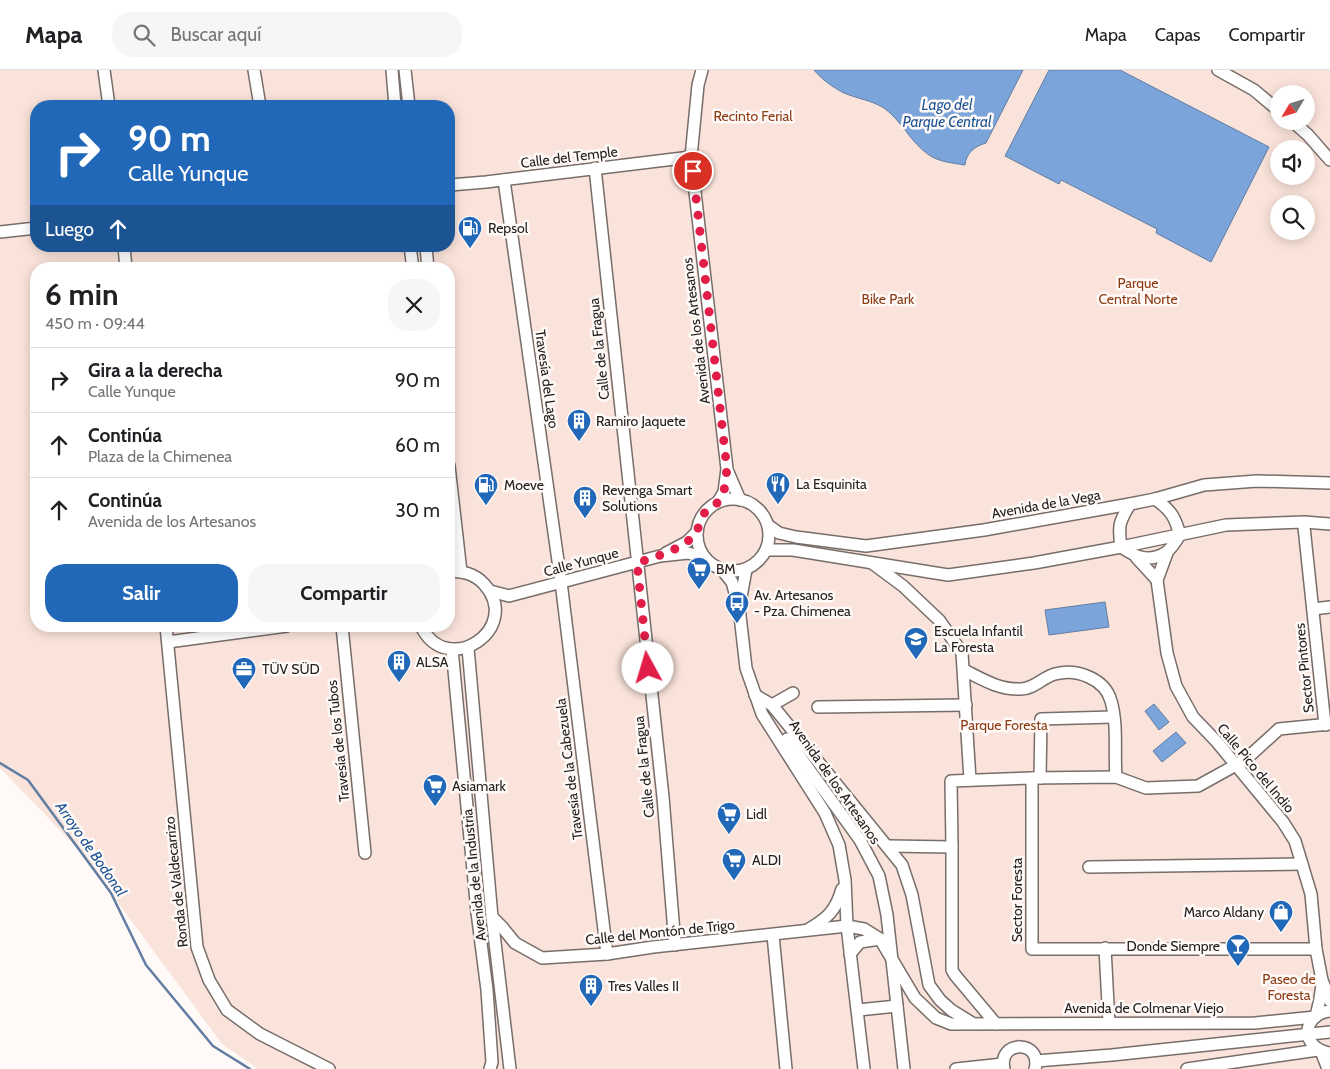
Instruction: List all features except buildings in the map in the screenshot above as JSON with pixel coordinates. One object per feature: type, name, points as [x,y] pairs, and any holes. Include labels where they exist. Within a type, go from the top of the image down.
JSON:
[{"type":"street","points":[[104,70],[108,100]]},
{"type":"street","points":[[254,70],[259,100]]},
{"type":"street","points":[[392,70],[394,100]]},
{"type":"street","points":[[406,70],[408,100]]},
{"type":"street","name":"Avenida de los Artesanos","points":[[702,70],[698,85],[691,157],[727,469],[724,492],[718,502]]},
{"type":"street","points":[[1218,70],[1254,90],[1270,103]]},
{"type":"street","points":[[1302,130],[1330,160]]},
{"type":"street","name":"Calle del Temple","points":[[455,186],[691,157]]},
{"type":"street","name":"Calle de la Fragua","points":[[595,168],[663,797],[675,945]]},
{"type":"street","name":"Travesía del Lago","points":[[504,180],[561,582]]},
{"type":"street","points":[[0,232],[30,229]]},
{"type":"street","name":"Avenida de los Artesanos","points":[[727,469],[740,500]]},
{"type":"street","name":"Avenida de la Vega","points":[[769,526],[778,533],[796,538],[866,546],[984,530],[1130,504],[1204,485],[1257,482],[1330,483]]},
{"type":"street","points":[[1155,499],[1167,507],[1175,518],[1180,535]]},
{"type":"street","points":[[740,500],[750,503],[765,517],[770,534],[767,550],[762,559],[746,570],[735,572],[723,571],[712,566],[703,557],[697,541],[699,523],[703,514],[718,502],[740,500]]},
{"type":"street","points":[[1130,504],[1118,529],[1121,547],[1136,557],[1157,580]]},
{"type":"street","points":[[767,550],[793,550],[948,574],[1034,563],[1226,525],[1304,522],[1330,524]]},
{"type":"street","name":"Sector Pintores","points":[[1236,765],[1245,760],[1279,728],[1328,724],[1304,527]]},
{"type":"street","name":"Calle Yunque","points":[[660,556],[686,542],[697,532]]},
{"type":"street","name":"Calle Pico del Indio","points":[[1180,535],[1167,553],[1157,580],[1167,653],[1176,686],[1194,717],[1283,822],[1294,841],[1311,894],[1316,949],[1322,980],[1330,1001]]},
{"type":"street","name":"Calle Yunque","points":[[495,608],[509,596],[660,556],[688,553],[703,557]]},
{"type":"street","points":[[1136,557],[1152,558],[1167,553]]},
{"type":"street","points":[[871,562],[903,586],[939,620],[962,653],[970,780]]},
{"type":"street","name":"Avenida de los Artesanos","points":[[739,607],[746,570]]},
{"type":"street","name":"Avenida de los Artesanos","points":[[723,571],[732,582],[739,607],[746,668],[762,714],[830,822],[839,845],[845,880],[847,926],[864,1069]]},
{"type":"street","points":[[424,632],[432,641],[452,649],[468,648],[480,642],[489,632],[494,621],[495,608],[490,591],[472,575],[455,572]]},
{"type":"street","name":"Travesía de la Cabezuela","points":[[561,582],[607,954]]},
{"type":"street","name":"Calle Yunque","points":[[490,591],[509,596]]},
{"type":"street","name":"Sector Pintores","points":[[1313,608],[1330,607]]},
{"type":"street","name":"Ronda de Valdecarrizo","points":[[167,632],[197,947],[209,980],[227,1010],[260,1034],[329,1069]]},
{"type":"street","points":[[168,642],[242,632]]},
{"type":"street","name":"Travesía de los Tubos","points":[[343,632],[365,853]]},
{"type":"street","name":"Avenida de la Industria","points":[[468,648],[492,917],[510,1069]]},
{"type":"street","name":"Avenida de la Industria","points":[[452,649],[477,912],[487,990],[492,1062],[490,1069]]},
{"type":"street","points":[[964,670],[993,685],[1009,689],[1024,689],[1039,684],[1054,674],[1074,673],[1094,678],[1106,690],[1112,702],[1116,777]]},
{"type":"street","points":[[772,705],[793,693]]},
{"type":"street","points":[[755,695],[772,705],[902,865],[909,883],[929,985],[940,1000],[951,1010],[974,1024]]},
{"type":"street","name":"Avenida de los Artesanos","points":[[755,695],[860,840],[879,876],[888,915],[904,1069]]},
{"type":"street","points":[[818,707],[966,705]]},
{"type":"street","points":[[1036,778],[1041,719],[1113,717]]},
{"type":"street","points":[[996,1024],[954,975],[952,970],[951,781],[1116,777],[1146,788],[1198,786],[1236,765]]},
{"type":"street","name":"Sector Foresta","points":[[1036,778],[1032,949],[1316,949]]},
{"type":"street","points":[[830,822],[844,819],[858,809]]},
{"type":"street","points":[[888,846],[952,847]]},
{"type":"street","points":[[1089,867],[1302,864]]},
{"type":"street","points":[[805,931],[824,920],[838,904],[845,880]]},
{"type":"street","name":"Calle del Montón de Trigo","points":[[492,917],[515,943],[542,958],[607,954],[847,926]]},
{"type":"street","points":[[847,926],[864,929],[880,939]]},
{"type":"street","points":[[773,934],[786,1069]]},
{"type":"street","points":[[850,954],[860,942],[880,939]]},
{"type":"street","name":"Avenida de Colmenar Viejo","points":[[880,939],[915,998],[936,1018],[951,1024],[1255,1023],[1315,1016],[1330,1012]]},
{"type":"street","points":[[1106,948],[1109,1023]]},
{"type":"street","name":"Calle Pico del Indio","points":[[1308,1034],[1309,1024],[1315,1016],[1320,998],[1322,980]]},
{"type":"street","points":[[858,1010],[898,1006]]},
{"type":"street","points":[[956,1069],[1003,1067],[1003,1058],[1007,1052],[1018,1046],[1030,1050],[1036,1065],[1330,1032]]},
{"type":"street","points":[[1308,1034],[1311,1043],[1323,1051],[1328,1069]]},
{"type":"street","points":[[1187,1069],[1323,1051]]},
{"type":"green space","points":[[0,70],[1330,70],[1330,1069],[258,1069],[222,1044],[80,851],[0,768]]},
{"type":"water","name":"Lago del Parque Central","points":[[814,70],[1023,70],[986,143],[972,151],[967,157],[965,165],[942,161],[929,155],[916,144],[896,119],[884,108],[840,91]]},
{"type":"water","points":[[1049,70],[1120,70],[1269,147],[1211,262],[1156,233],[1157,229],[1061,180],[1059,184],[1005,156]]},
{"type":"water","points":[[1105,602],[1109,627],[1049,635],[1045,610]]},
{"type":"water","points":[[1154,704],[1169,722],[1159,730],[1145,711]]},
{"type":"water","points":[[1176,732],[1186,743],[1162,762],[1153,751]]},
{"type":"waterway","name":"Arroyo de Bodonal","points":[[0,763],[28,780],[111,893],[146,965],[213,1046],[250,1069]]},
{"type":"place","name":"Repsol","points":[[470,249]]},
{"type":"place","name":"Ramiro Jaquete","points":[[579,442]]},
{"type":"place","name":"La Esquinita","points":[[778,505]]},
{"type":"place","name":"Moeve","points":[[486,506]]},
{"type":"place","name":"Revenga Smart Solutions","points":[[585,519]]},
{"type":"place","name":"BM","points":[[699,590]]},
{"type":"place","name":"Av. Artesanos - Pza. Chimenea","points":[[737,624]]},
{"type":"place","name":"Escuela Infantil La Foresta","points":[[916,660]]},
{"type":"place","name":"ALSA","points":[[399,683]]},
{"type":"place","name":"TÜV SÜD","points":[[244,690]]},
{"type":"place","name":"Asiamark","points":[[435,807]]},
{"type":"place","name":"Lidl","points":[[729,835]]},
{"type":"place","name":"ALDI","points":[[734,881]]},
{"type":"place","name":"Marco Aldany","points":[[1281,933]]},
{"type":"place","name":"Donde Siempre","points":[[1238,967]]},
{"type":"place","name":"Tres Valles II","points":[[591,1007]]},
{"type":"route","points":[[648,668],[637,563],[660,556],[686,542],[697,532],[703,514],[718,502],[724,492],[727,469],[693,171]]},
{"type":"park label","name":"Recinto Ferial","points":[[753,116]]},
{"type":"park label","name":"Parque Central Norte","points":[[1138,292]]},
{"type":"park label","name":"Bike Park","points":[[888,299]]},
{"type":"park label","name":"Parque Foresta","points":[[1004,725]]},
{"type":"park label","name":"Paseo de Foresta","points":[[1289,988]]}]
